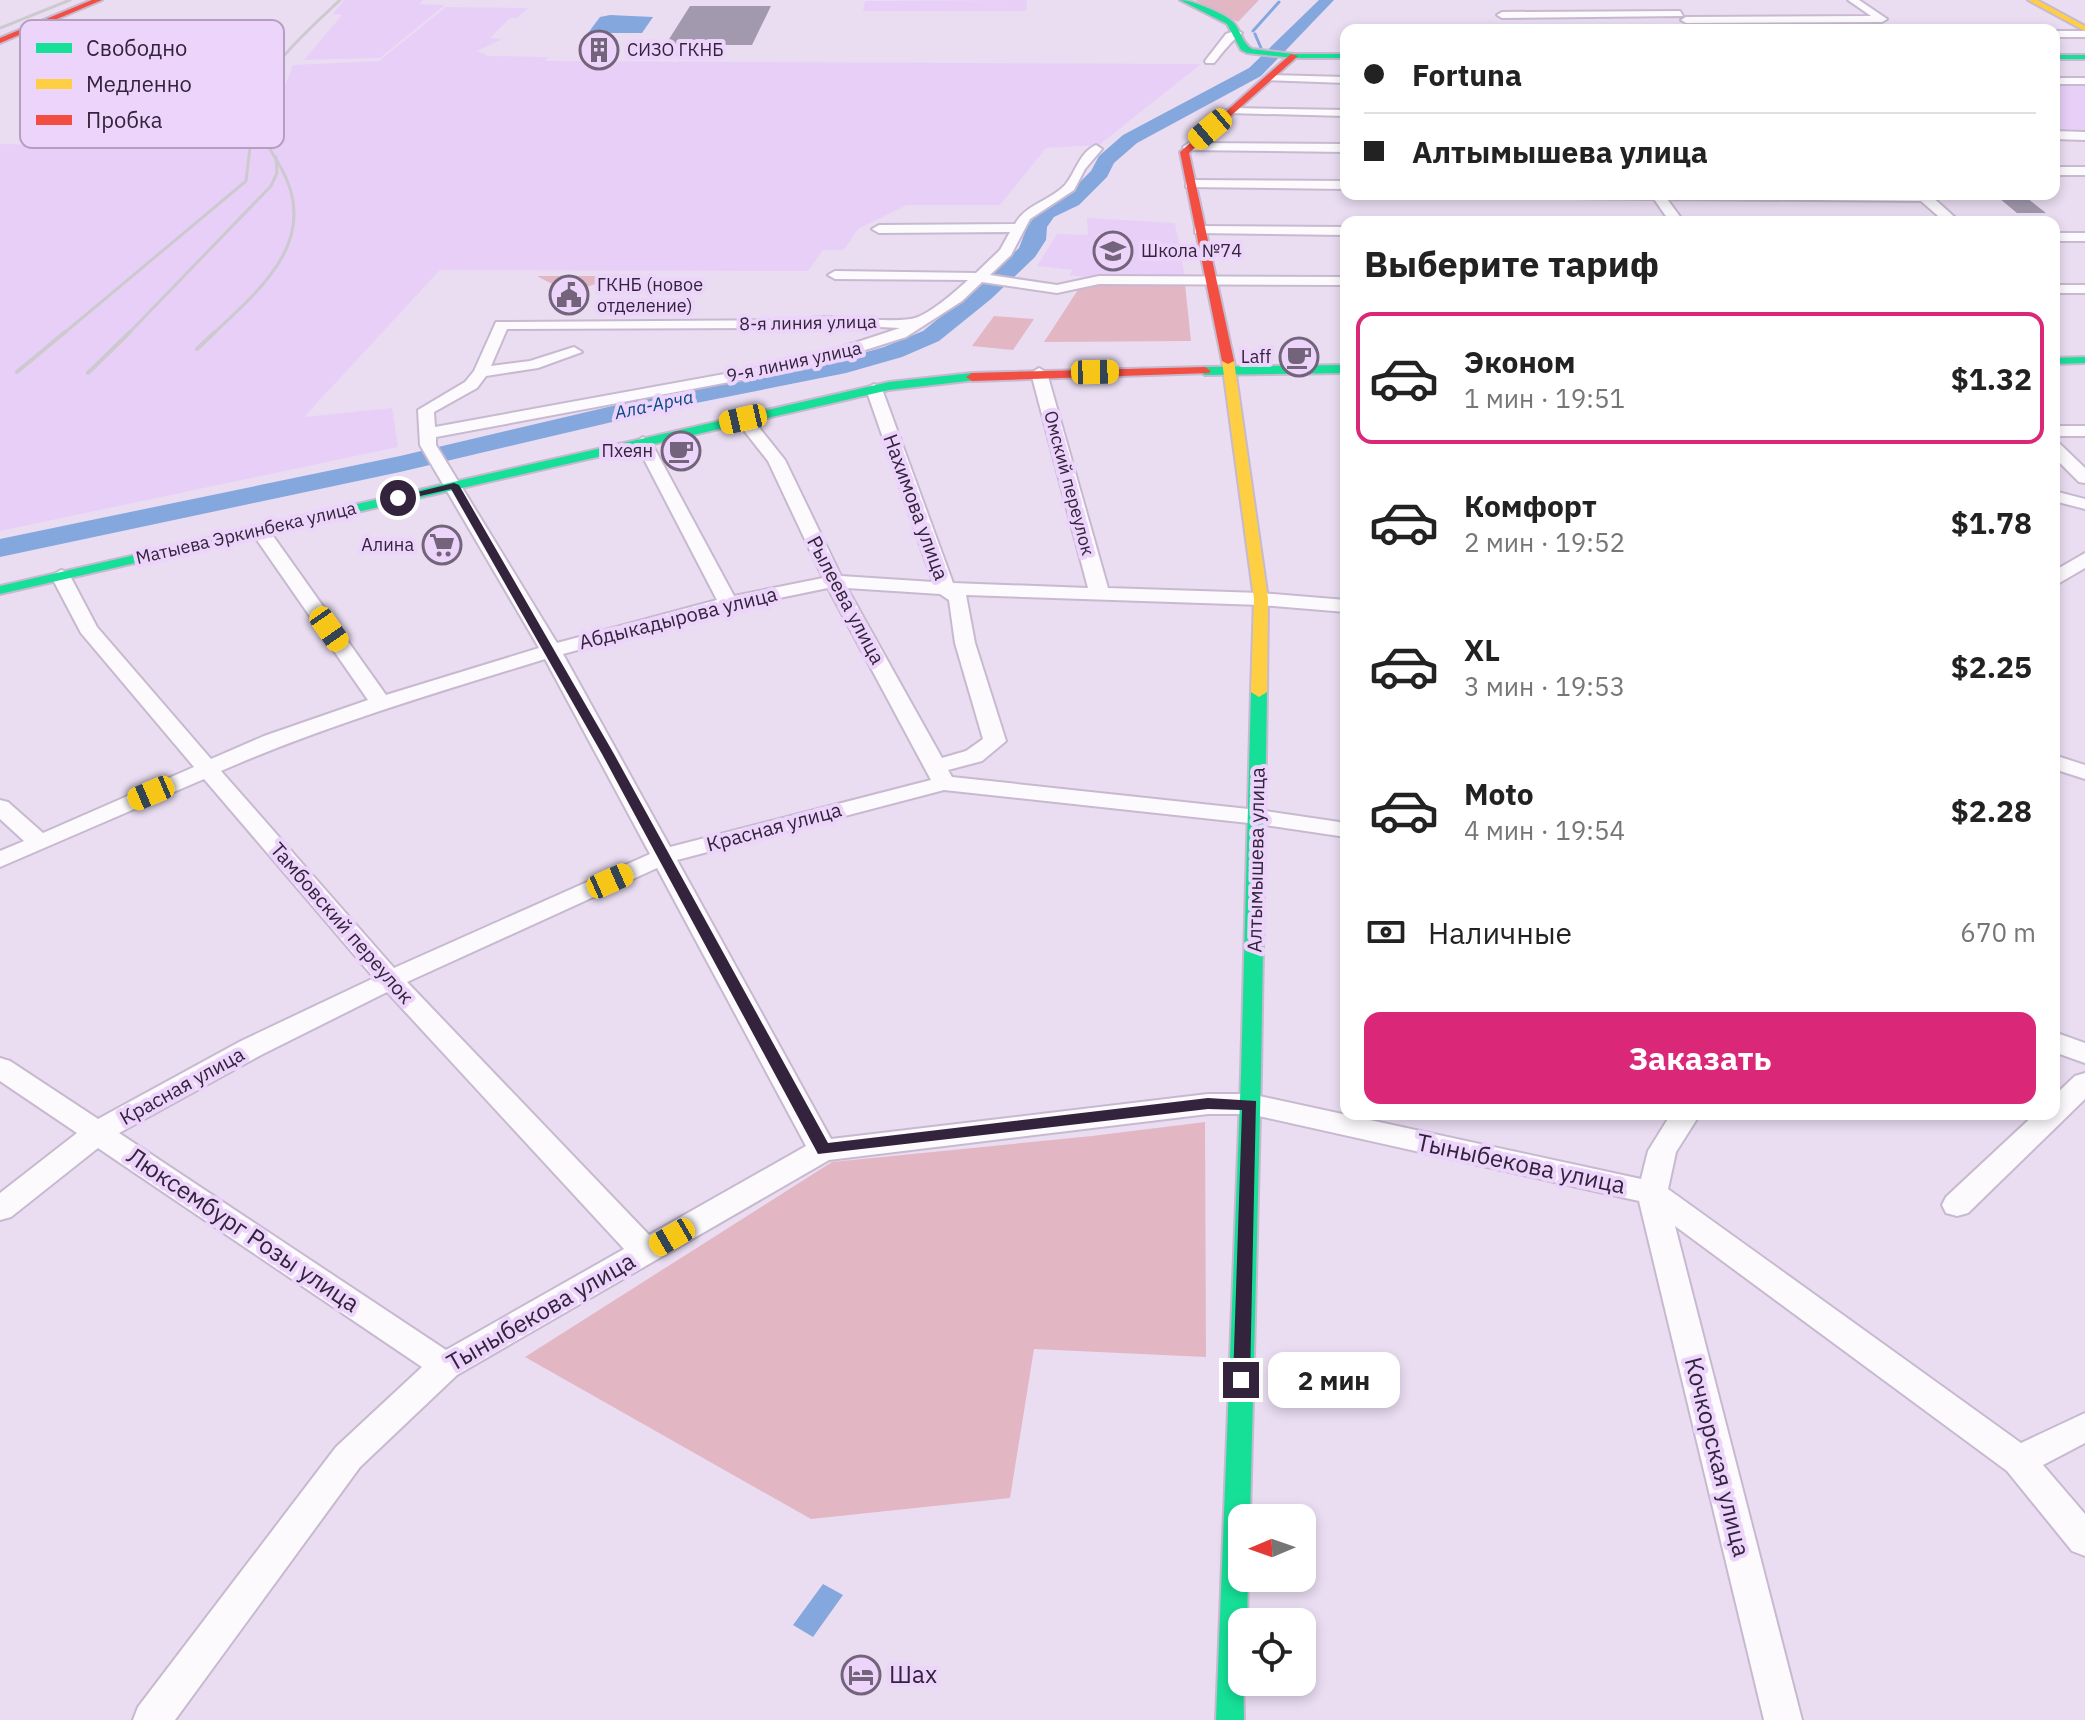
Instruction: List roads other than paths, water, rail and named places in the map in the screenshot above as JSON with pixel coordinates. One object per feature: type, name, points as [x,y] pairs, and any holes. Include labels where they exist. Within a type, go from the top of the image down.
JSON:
[{"type":"main road","points":[[43,20],[89,0]]},
{"type":"main road","points":[[48,20],[98,0]]},
{"type":"main road","points":[[1184,0],[1224,20],[1237,33],[1244,48],[1290,56],[1340,56]]},
{"type":"main road","points":[[2032,0],[2085,32]]},
{"type":"main road","points":[[0,39],[20,30]]},
{"type":"main road","points":[[0,39],[20,31]]},
{"type":"main road","points":[[1189,147],[1290,56]]},
{"type":"main road","points":[[2060,57],[2085,57]]},
{"type":"main road","name":"Алтымышева улица","points":[[1189,147],[1184,157],[1230,369],[1261,599],[1258,817],[1230,1720]]},
{"type":"main road","points":[[2060,361],[2085,360]]},
{"type":"main road","name":"Матыева Эркинбека улица","points":[[0,590],[874,389],[961,376],[1340,369]]},
{"type":"street","points":[[1663,0],[1691,24]]},
{"type":"street","points":[[1510,24],[1499,11],[1882,19],[1853,0]]},
{"type":"street","points":[[2060,34],[2085,32]]},
{"type":"street","points":[[1210,61],[1230,36],[1237,33]]},
{"type":"street","points":[[1269,78],[1340,80]]},
{"type":"street","points":[[2060,81],[2085,81]]},
{"type":"street","points":[[1231,111],[1340,113]]},
{"type":"street","points":[[2060,135],[2085,136]]},
{"type":"street","points":[[1189,147],[1340,148]]},
{"type":"street","name":"9-я линия улица","points":[[427,439],[809,363],[882,342],[947,308],[1006,252],[1028,214],[1070,187],[1083,163],[1096,149]]},
{"type":"street","points":[[2060,171],[2085,171]]},
{"type":"street","points":[[1190,184],[1340,185]]},
{"type":"street","points":[[1927,200],[1946,216]]},
{"type":"street","points":[[879,229],[1019,228]]},
{"type":"street","points":[[1200,230],[1340,231]]},
{"type":"street","points":[[2060,237],[2085,237]]},
{"type":"street","points":[[835,275],[979,278],[1057,289],[1099,280],[1340,281]]},
{"type":"street","points":[[2060,289],[2085,289]]},
{"type":"street","name":"8-я линия улица","points":[[427,439],[426,410],[471,385],[481,372],[501,325],[797,324],[818,320],[921,324]]},
{"type":"street","points":[[481,372],[532,365],[574,352]]},
{"type":"street","name":"Омский переулок","points":[[1039,373],[1099,592]]},
{"type":"street","name":"Нахимова улица","points":[[874,389],[945,589],[958,598],[965,643],[995,741],[940,775]]},
{"type":"street","name":"Рылеева улица","points":[[743,419],[776,460],[834,581],[940,775]]},
{"type":"street","points":[[2060,431],[2085,431]]},
{"type":"street","points":[[427,439],[551,651],[823,1150]]},
{"type":"street","points":[[643,442],[728,603]]},
{"type":"street","points":[[2060,454],[2085,478]]},
{"type":"street","points":[[2060,498],[2085,504]]},
{"type":"street","points":[[259,530],[381,703]]},
{"type":"street","points":[[2060,576],[2085,559]]},
{"type":"street","name":"Тамбовский переулок","points":[[61,576],[88,629],[208,770],[390,980],[646,1252]]},
{"type":"street","name":"Абдыкадырова улица","points":[[0,860],[272,741],[381,703],[551,651],[728,603],[834,581],[945,589],[1261,599],[1340,606]]},
{"type":"street","points":[[2060,764],[2085,772]]},
{"type":"street","name":"Красная улица","points":[[0,1209],[98,1132],[251,1048],[390,980],[665,856],[940,775],[1340,829]]},
{"type":"street","points":[[0,807],[38,841]]},
{"type":"street","points":[[2060,1044],[2085,1054]]},
{"type":"street","name":"Люксембург Розы улица","points":[[0,1068],[445,1366]]},
{"type":"street","points":[[2060,1106],[2085,1083]]},
{"type":"street","name":"Тыныбекова улица","points":[[152,1720],[348,1457],[445,1366],[823,1150],[1208,1104],[1250,1104],[1652,1193],[2019,1461],[2085,1540]]},
{"type":"street","points":[[1652,1193],[1662,1151],[1682,1120]]},
{"type":"street","points":[[1957,1205],[2046,1120]]},
{"type":"street","name":"Кочкорская улица","points":[[1652,1193],[1783,1720]]},
{"type":"street","points":[[2019,1461],[2085,1427]]},
{"type":"water","points":[[600,17],[653,17],[642,33],[588,33]]},
{"type":"water","points":[[823,1584],[843,1595],[813,1637],[793,1625]]},
{"type":"waterway","name":"Ала-Арча","points":[[0,548],[400,464],[676,399],[846,366],[893,352],[931,336],[983,294],[1027,252],[1035,240],[1037,227],[1047,213],[1072,201],[1100,173],[1106,160],[1130,139],[1255,72],[1327,0]]},
{"type":"waterway","points":[[1253,31],[1279,2]]},
{"type":"waterway","points":[[1255,34],[1261,48]]},
{"type":"railway","points":[[0,28],[70,0]]},
{"type":"railway","points":[[284,56],[340,0]]},
{"type":"railway","points":[[63,334],[246,181],[250,148]]},
{"type":"railway","points":[[269,148],[276,159]]},
{"type":"railway","points":[[129,333],[271,186],[277,173],[276,159]]},
{"type":"railway","points":[[213,334],[267,280],[281,260],[290,239],[294,216],[291,192],[276,159]]},
{"type":"railway","points":[[17,372],[65,332]]},
{"type":"railway","points":[[197,349],[215,332]]},
{"type":"railway","points":[[88,373],[129,333]]},
{"type":"place","name":"СИЗО ГКНБ","points":[[599,50]]},
{"type":"place","name":"Школа №74","points":[[1113,251]]},
{"type":"place","name":"ГКНБ (новое отделение)","points":[[569,295]]},
{"type":"place","name":"Laff","points":[[1299,357]]},
{"type":"place","name":"Пхеян","points":[[681,451]]},
{"type":"place","name":"Алина","points":[[442,545]]},
{"type":"place","name":"Шах","points":[[861,1675]]}]
